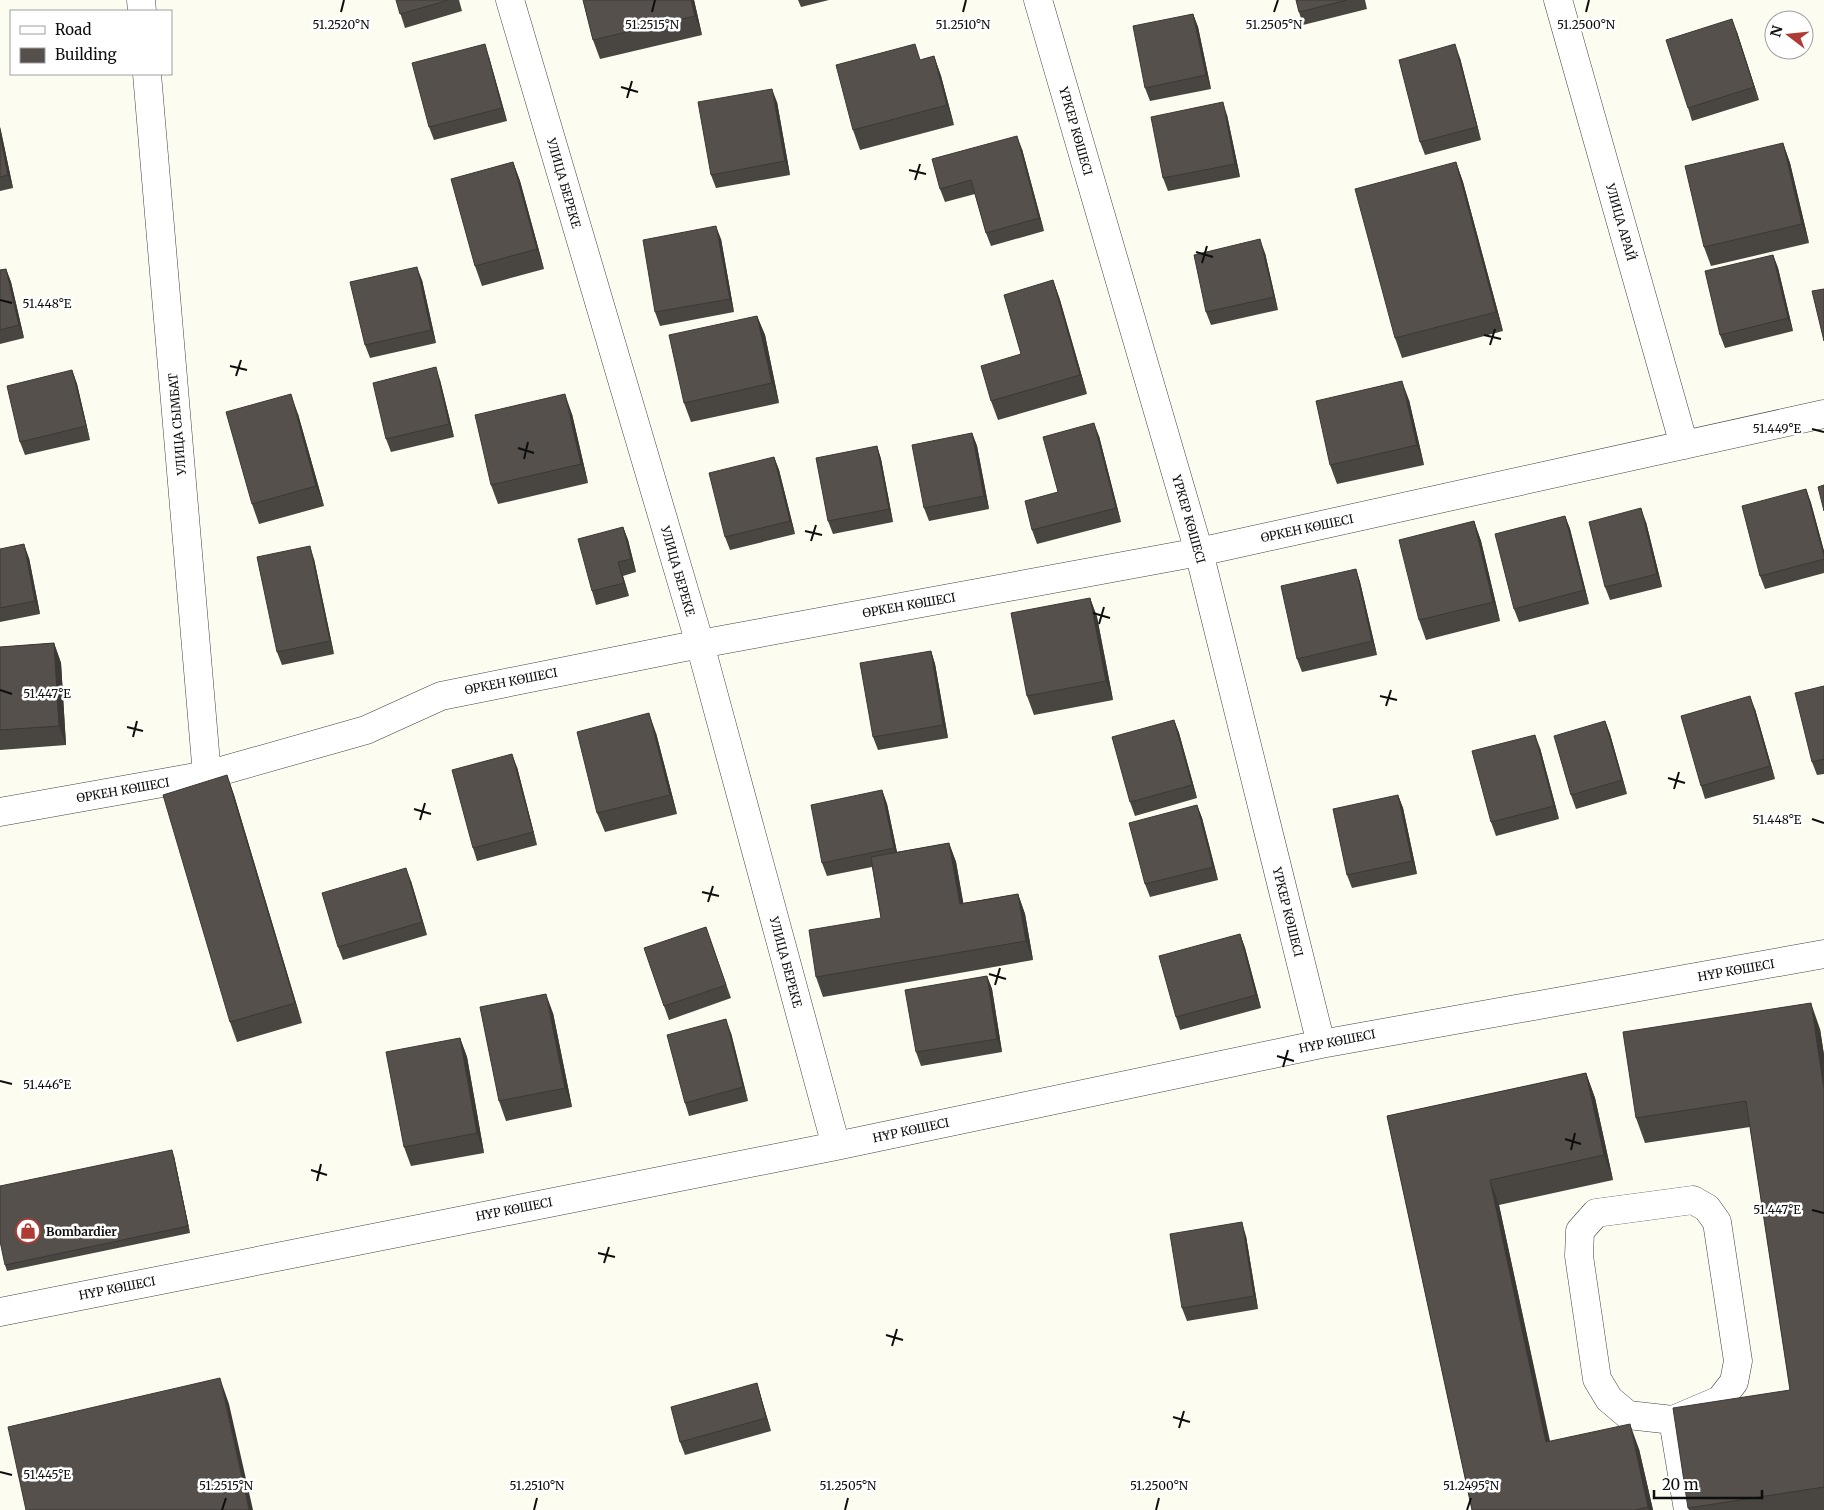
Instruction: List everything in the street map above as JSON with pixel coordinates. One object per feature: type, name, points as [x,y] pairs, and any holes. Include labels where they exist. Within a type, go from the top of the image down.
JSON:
[{"type":"street","name":"УЛИЦА БЕРЕКЕ","points":[[510,0],[700,644],[836,1146]]},
{"type":"street","name":"ҮРКЕР КӨШЕСІ","points":[[1038,0],[1198,552],[1321,1044]]},
{"type":"street","name":"УЛИЦА АРАЙ","points":[[1558,0],[1684,445]]},
{"type":"street","name":"УЛИЦА СЫМБАТ","points":[[147,75],[207,775]]},
{"type":"street","name":"ӨРКЕН КӨШЕСІ","points":[[0,812],[207,775],[366,730],[441,696],[700,644],[1198,552],[1824,414]]},
{"type":"street","name":"НҰР КӨШЕСІ","points":[[0,1312],[836,1146],[1321,1044],[1824,954]]},
{"type":"street","points":[[1693,1200],[1707,1208],[1717,1222],[1738,1361],[1734,1382],[1720,1400],[1673,1420],[1628,1415],[1609,1399],[1597,1380],[1579,1256],[1580,1231],[1596,1213],[1693,1200]]},
{"type":"street","points":[[1673,1420],[1688,1510]]},
{"type":"building","points":[[396,0],[449,0],[400,14]]},
{"type":"building","points":[[583,0],[691,0],[695,16],[593,40]]},
{"type":"building","points":[[1296,0],[1347,0],[1299,12]]},
{"type":"building","points":[[1193,14],[1206,75],[1145,88],[1133,26]]},
{"type":"building","points":[[1732,19],[1754,87],[1688,108],[1666,40]]},
{"type":"building","points":[[485,44],[502,108],[429,127],[412,63]]},
{"type":"building","points":[[915,44],[920,60],[934,56],[947,105],[853,130],[836,65]]},
{"type":"building","points":[[1455,44],[1477,127],[1420,142],[1399,60]]},
{"type":"building","points":[[772,89],[785,161],[711,175],[698,102]]},
{"type":"building","points":[[1223,102],[1235,164],[1163,178],[1151,117]]},
{"type":"building","points":[[0,134],[8,175],[0,177]]},
{"type":"building","points":[[1017,136],[1039,218],[986,233],[971,180],[940,189],[932,159]]},
{"type":"building","points":[[1783,143],[1802,224],[1704,247],[1685,166]]},
{"type":"building","points":[[513,162],[537,249],[475,266],[451,179]]},
{"type":"building","points":[[1456,162],[1496,312],[1395,338],[1355,189]]},
{"type":"building","points":[[716,226],[730,299],[655,312],[643,240]]},
{"type":"building","points":[[1260,239],[1274,297],[1206,312],[1194,255]]},
{"type":"building","points":[[1773,255],[1788,318],[1720,335],[1705,271]]},
{"type":"building","points":[[417,267],[431,330],[365,345],[350,282]]},
{"type":"building","points":[[6,269],[19,325],[0,330],[0,270]]},
{"type":"building","points":[[1053,280],[1080,375],[991,401],[981,366],[1021,354],[1004,295]]},
{"type":"building","points":[[1824,289],[1824,341],[1812,291]]},
{"type":"building","points":[[757,316],[772,383],[684,403],[669,335]]},
{"type":"building","points":[[436,367],[449,424],[386,439],[373,383]]},
{"type":"building","points":[[72,370],[86,426],[20,442],[7,386]]},
{"type":"building","points":[[1402,381],[1417,445],[1330,465],[1316,401]]},
{"type":"building","points":[[291,394],[316,486],[252,504],[226,412]]},
{"type":"building","points":[[565,394],[581,464],[491,485],[475,415]]},
{"type":"building","points":[[1094,423],[1116,508],[1032,530],[1025,501],[1058,492],[1043,437]]},
{"type":"building","points":[[972,433],[984,496],[924,508],[912,445]]},
{"type":"building","points":[[877,446],[889,509],[828,521],[816,458]]},
{"type":"building","points":[[774,457],[790,521],[725,537],[709,473]]},
{"type":"building","points":[[1824,485],[1824,511],[1818,487]]},
{"type":"building","points":[[1806,489],[1824,559],[1760,576],[1742,506]]},
{"type":"building","points":[[1641,508],[1657,574],[1605,587],[1589,522]]},
{"type":"building","points":[[1565,516],[1584,590],[1514,609],[1495,534]]},
{"type":"building","points":[[1474,521],[1493,602],[1419,620],[1399,540]]},
{"type":"building","points":[[623,527],[631,559],[618,562],[624,583],[592,591],[578,539]]},
{"type":"building","points":[[24,544],[35,601],[0,608],[0,549]]},
{"type":"building","points":[[310,546],[330,641],[277,652],[257,557]]},
{"type":"building","points":[[1356,569],[1372,641],[1297,659],[1281,586]]},
{"type":"building","points":[[1090,598],[1106,681],[1027,696],[1011,613]]},
{"type":"building","points":[[54,643],[59,726],[0,730],[0,647]]},
{"type":"building","points":[[931,651],[943,725],[873,737],[860,663]]},
{"type":"building","points":[[1824,686],[1824,759],[1812,762],[1795,693]]},
{"type":"building","points":[[1750,696],[1770,766],[1701,786],[1681,716]]},
{"type":"building","points":[[649,713],[670,795],[597,813],[577,732]]},
{"type":"building","points":[[1174,720],[1192,785],[1130,802],[1112,737]]},
{"type":"building","points":[[1605,721],[1622,780],[1571,795],[1554,736]]},
{"type":"building","points":[[1535,735],[1554,806],[1491,822],[1472,751]]},
{"type":"building","points":[[512,754],[533,832],[473,848],[452,770]]},
{"type":"building","points":[[227,775],[295,1003],[230,1022],[163,795]]},
{"type":"building","points":[[882,790],[894,848],[822,863],[811,805]]},
{"type":"building","points":[[1398,795],[1412,861],[1347,875],[1333,809]]},
{"type":"building","points":[[1197,805],[1213,867],[1145,884],[1129,823]]},
{"type":"building","points":[[949,843],[960,904],[1018,894],[1026,941],[816,977],[809,930],[881,918],[871,857]]},
{"type":"building","points":[[406,868],[422,922],[338,947],[322,893]]},
{"type":"building","points":[[706,927],[726,985],[664,1006],[644,948]]},
{"type":"building","points":[[1240,934],[1256,995],[1176,1017],[1159,956]]},
{"type":"building","points":[[987,976],[997,1039],[916,1052],[905,990]]},
{"type":"building","points":[[546,994],[565,1088],[499,1101],[480,1007]]},
{"type":"building","points":[[1811,1003],[1824,1089],[1824,1487],[1688,1508],[1673,1408],[1790,1390],[1746,1101],[1636,1118],[1623,1032]]},
{"type":"building","points":[[726,1019],[743,1087],[685,1103],[667,1035]]},
{"type":"building","points":[[460,1038],[477,1133],[404,1147],[386,1052]]},
{"type":"building","points":[[1586,1073],[1604,1155],[1490,1180],[1546,1442],[1630,1424],[1648,1507],[1635,1510],[1472,1510],[1387,1116]]},
{"type":"building","points":[[172,1150],[188,1226],[5,1265],[0,1241],[0,1186]]},
{"type":"building","points":[[1242,1222],[1254,1296],[1182,1308],[1170,1234]]},
{"type":"building","points":[[220,1378],[249,1510],[26,1510],[8,1427]]},
{"type":"building","points":[[757,1383],[766,1418],[680,1442],[671,1407]]},
{"type":"place","name":"Bombardier","points":[[28,1231]]}]
